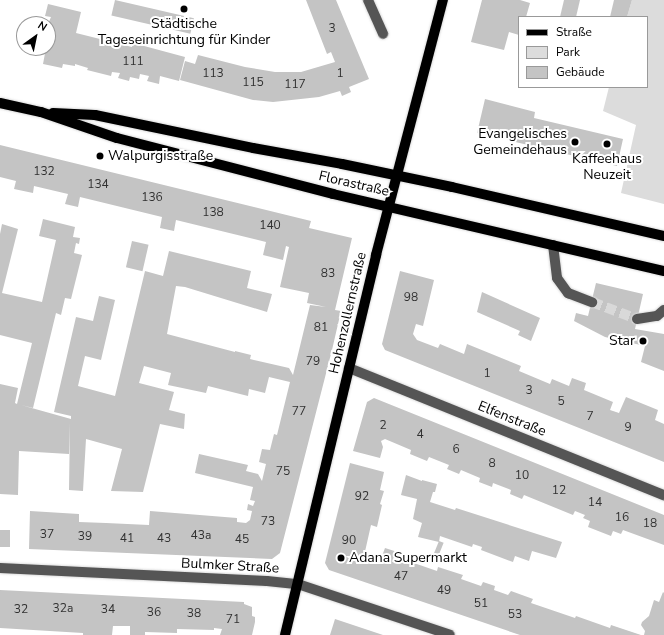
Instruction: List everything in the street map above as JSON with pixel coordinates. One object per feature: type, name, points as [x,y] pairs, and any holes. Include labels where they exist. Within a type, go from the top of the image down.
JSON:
[{"type":"main road","name":"Hohenzollernstraße","points":[[285,635],[376,254],[390,207],[444,0]]},
{"type":"main road","name":"Florastraße","points":[[0,104],[41,112],[118,138],[333,194],[664,271]]},
{"type":"main road","name":"Florastraße","points":[[41,112],[95,115],[253,148],[342,164],[664,236]]},
{"type":"street","points":[[368,0],[383,34]]},
{"type":"street","points":[[553,245],[557,278],[568,293],[592,302]]},
{"type":"street","points":[[637,319],[657,316],[664,310]]},
{"type":"street","name":"Elfenstraße","points":[[349,368],[664,495]]},
{"type":"street","name":"Bulmker Straße","points":[[0,568],[267,581],[298,584],[450,635]]},
{"type":"green space","points":[[632,0],[664,0],[664,204],[621,193],[636,125],[603,111],[609,88],[648,88],[648,16],[627,16]]},
{"type":"building","points":[[115,0],[194,18],[190,34],[111,16]]},
{"type":"building","points":[[306,0],[336,0],[369,79],[349,87],[351,92],[342,96],[340,91],[319,97],[273,102],[253,100],[180,80],[185,61],[195,64],[198,55],[245,67],[275,72],[301,72],[335,62],[331,52],[327,54]]},
{"type":"building","points":[[482,0],[520,0],[530,3],[526,16],[518,16],[518,35],[509,32],[504,50],[471,42]]},
{"type":"building","points":[[564,0],[580,0],[576,16],[560,16]]},
{"type":"building","points":[[614,0],[632,0],[627,16],[610,16]]},
{"type":"building","points":[[48,4],[81,12],[76,33],[132,47],[133,43],[185,57],[179,81],[160,76],[159,84],[147,81],[149,76],[140,74],[139,79],[130,77],[129,81],[118,78],[120,73],[112,72],[111,76],[87,70],[88,68],[75,64],[75,66],[63,64],[62,68],[43,64],[44,56],[56,56],[56,16],[45,16]]},
{"type":"building","points":[[485,99],[535,112],[534,118],[623,139],[617,166],[477,133]]},
{"type":"building","points":[[0,145],[311,221],[309,228],[352,238],[335,310],[341,311],[332,350],[280,553],[272,559],[29,549],[30,511],[79,514],[79,522],[149,525],[150,511],[237,518],[237,522],[246,523],[250,520],[252,511],[247,510],[248,504],[253,506],[255,501],[250,500],[253,487],[195,473],[199,454],[248,465],[246,471],[258,474],[262,481],[266,464],[259,462],[262,449],[270,450],[274,434],[277,435],[290,382],[269,377],[265,393],[249,389],[248,396],[208,386],[206,393],[168,385],[171,373],[144,366],[139,383],[174,392],[169,410],[185,414],[184,429],[160,424],[143,492],[111,491],[122,449],[86,439],[83,491],[69,490],[70,423],[69,454],[19,451],[18,495],[0,494],[0,384],[18,388],[15,403],[17,404],[32,343],[0,335],[0,234],[2,224],[18,229],[2,293],[42,302],[56,240],[39,236],[43,219],[75,227],[73,237],[80,238],[79,244],[76,243],[74,253],[82,255],[71,299],[65,298],[61,315],[56,313],[33,408],[21,405],[71,419],[71,416],[54,412],[76,317],[93,321],[99,296],[115,300],[101,360],[85,356],[78,386],[115,396],[145,271],[163,276],[169,251],[251,271],[247,288],[272,294],[267,312],[185,287],[176,286],[167,334],[251,355],[250,359],[289,368],[293,375],[310,305],[326,307],[307,303],[309,293],[280,287],[289,247],[286,246],[283,260],[263,255],[266,242],[176,220],[174,231],[160,228],[162,217],[80,197],[78,207],[65,204],[68,194],[34,186],[33,193],[14,189],[16,181],[0,177]]},
{"type":"building","points":[[132,241],[149,245],[142,271],[126,267]]},
{"type":"building","points":[[400,271],[434,280],[423,326],[416,324],[413,334],[417,340],[438,348],[440,344],[464,354],[467,344],[521,366],[519,371],[550,384],[552,379],[569,386],[572,378],[586,383],[584,390],[613,402],[610,410],[619,413],[626,397],[658,410],[655,420],[664,424],[664,462],[385,350],[382,344]]},
{"type":"building","points":[[596,283],[643,294],[635,329],[664,334],[664,371],[641,362],[645,346],[605,337],[574,321],[576,313],[588,316]]},
{"type":"building","points":[[482,292],[540,318],[531,341],[518,335],[520,331],[477,312]]},
{"type":"building","points":[[374,398],[664,515],[664,545],[623,530],[621,534],[613,531],[611,536],[588,527],[590,521],[583,518],[585,515],[575,511],[573,515],[524,495],[522,499],[510,494],[511,490],[493,483],[492,487],[479,482],[480,478],[461,470],[459,474],[447,469],[449,465],[429,457],[427,461],[410,454],[411,450],[385,439],[381,441],[383,447],[380,458],[353,451],[367,402]]},
{"type":"building","points":[[350,463],[384,472],[380,490],[384,491],[380,504],[382,505],[377,527],[371,525],[364,556],[379,564],[385,548],[413,557],[411,562],[437,571],[438,567],[463,575],[461,579],[481,586],[483,582],[495,586],[494,590],[508,595],[511,591],[533,599],[531,603],[575,618],[576,616],[610,628],[611,625],[641,635],[520,635],[329,570],[325,563]]},
{"type":"building","points":[[406,475],[422,481],[437,484],[430,502],[455,510],[456,508],[562,542],[556,558],[532,551],[529,561],[515,556],[513,562],[481,550],[482,547],[473,544],[472,547],[440,536],[439,542],[418,537],[422,523],[413,519],[417,499],[401,495]]},
{"type":"building","points":[[0,530],[10,530],[10,547],[0,547]]},
{"type":"building","points":[[439,541],[444,543],[438,558],[433,556]]},
{"type":"building","points":[[0,590],[244,602],[244,604],[252,607],[252,616],[255,617],[255,622],[252,635],[220,635],[222,629],[214,628],[214,630],[177,629],[177,633],[145,632],[145,635],[130,635],[130,626],[113,626],[112,635],[83,635],[83,633],[0,628]]},
{"type":"building","points":[[663,592],[664,635],[644,635],[645,631],[641,625],[642,622],[649,616],[654,600],[659,602]]},
{"type":"building","points":[[335,619],[383,635],[330,635]]},
{"type":"tunnel","points":[[592,302],[637,319]]},
{"type":"place","name":"Städtische Tageseinrichtung für Kinder","points":[[184,9]]},
{"type":"place","name":"Evangelisches Gemeindehaus","points":[[575,142]]},
{"type":"place","name":"Kaffeehaus Neuzeit","points":[[607,144]]},
{"type":"place","name":"Walpurgisstraße","points":[[100,156]]},
{"type":"place","name":"Star","points":[[643,341]]},
{"type":"place","name":"Adana Supermarkt","points":[[341,558]]}]
